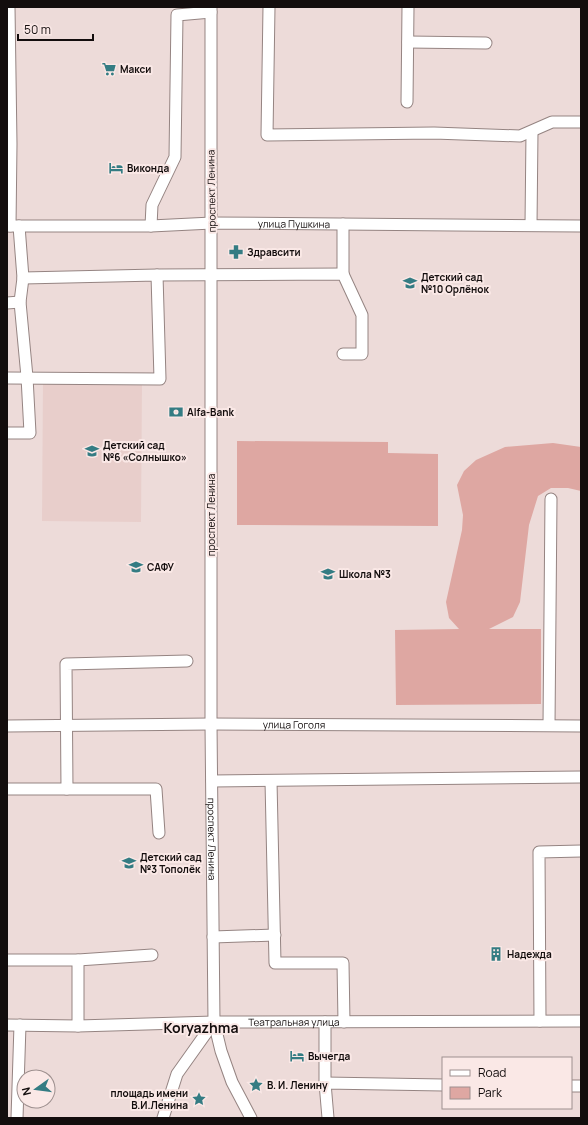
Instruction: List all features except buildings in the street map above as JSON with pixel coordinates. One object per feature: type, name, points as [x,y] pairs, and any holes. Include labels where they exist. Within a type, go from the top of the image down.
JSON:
[{"type":"street","points":[[7,433],[30,434],[27,377],[20,302],[23,278],[12,226],[9,144],[9,7]]},
{"type":"street","points":[[269,7],[267,136],[434,133],[520,136],[552,122],[581,122]]},
{"type":"street","points":[[407,102],[408,7]]},
{"type":"street","points":[[151,226],[152,205],[175,157],[177,15],[211,9]]},
{"type":"street","name":"проспект Ленина","points":[[211,9],[211,724],[214,1022]]},
{"type":"street","points":[[408,42],[486,43]]},
{"type":"street","points":[[531,225],[532,132]]},
{"type":"street","name":"улица Пушкина","points":[[12,226],[151,226],[212,223],[581,226]]},
{"type":"street","points":[[343,224],[343,274],[362,315],[362,354],[343,354]]},
{"type":"street","points":[[23,278],[157,275],[343,274]]},
{"type":"street","points":[[7,378],[160,379],[157,275]]},
{"type":"street","points":[[7,303],[20,302]]},
{"type":"street","points":[[549,726],[551,499]]},
{"type":"street","points":[[67,789],[66,664],[187,661]]},
{"type":"street","name":"улица Гоголя","points":[[7,726],[211,724],[581,726]]},
{"type":"street","points":[[212,781],[581,777]]},
{"type":"street","points":[[271,781],[275,963],[342,963],[344,1022]]},
{"type":"street","points":[[7,789],[156,789],[159,833]]},
{"type":"street","points":[[540,1021],[539,852],[581,851]]},
{"type":"street","points":[[213,937],[275,935]]},
{"type":"street","points":[[7,960],[78,960],[152,955]]},
{"type":"street","points":[[78,960],[78,1026]]},
{"type":"street","name":"Театральная улица","points":[[7,1025],[78,1026],[214,1022],[581,1021]]},
{"type":"street","points":[[163,1118],[177,1074],[214,1022]]},
{"type":"street","points":[[214,1022],[221,1051],[232,1082],[251,1118]]},
{"type":"street","points":[[325,1022],[326,1118]]},
{"type":"street","points":[[17,1118],[20,1025]]},
{"type":"street","points":[[325,1083],[442,1085]]},
{"type":"shaded area","name":"Детский сад №6 «Солнышко»","points":[[43,381],[142,382],[141,522],[42,521]]},
{"type":"green space","points":[[237,441],[388,442],[388,453],[438,454],[438,526],[237,525]]},
{"type":"green space","points":[[553,443],[581,447],[581,491],[568,488],[551,488],[538,496],[529,525],[520,602],[513,617],[489,629],[541,629],[541,704],[396,705],[395,630],[459,629],[449,618],[446,602],[462,530],[463,515],[457,485],[464,471],[476,460],[505,447]]},
{"type":"place","name":"Макси","points":[[109,69]]},
{"type":"place","name":"Виконда","points":[[116,168]]},
{"type":"place","name":"Здравсити","points":[[236,252]]},
{"type":"place","name":"Детский сад №10 Орлёнок","points":[[410,283]]},
{"type":"place","name":"Alfa-Bank","points":[[176,412]]},
{"type":"place","name":"Детский сад №6 «Солнышко»","points":[[92,451]]},
{"type":"place","name":"САФУ","points":[[136,567]]},
{"type":"place","name":"Школа №3","points":[[328,574]]},
{"type":"place","name":"Детский сад №3 Тополёк","points":[[129,863]]},
{"type":"place","name":"Надежда","points":[[496,954]]},
{"type":"place","name":"Вычегда","points":[[297,1056]]},
{"type":"place","name":"В. И. Ленину","points":[[256,1085]]},
{"type":"place","name":"площадь имени В.И.Ленина","points":[[199,1099]]},
{"type":"district","name":"Koryazhma","points":[[201,1028]]}]
